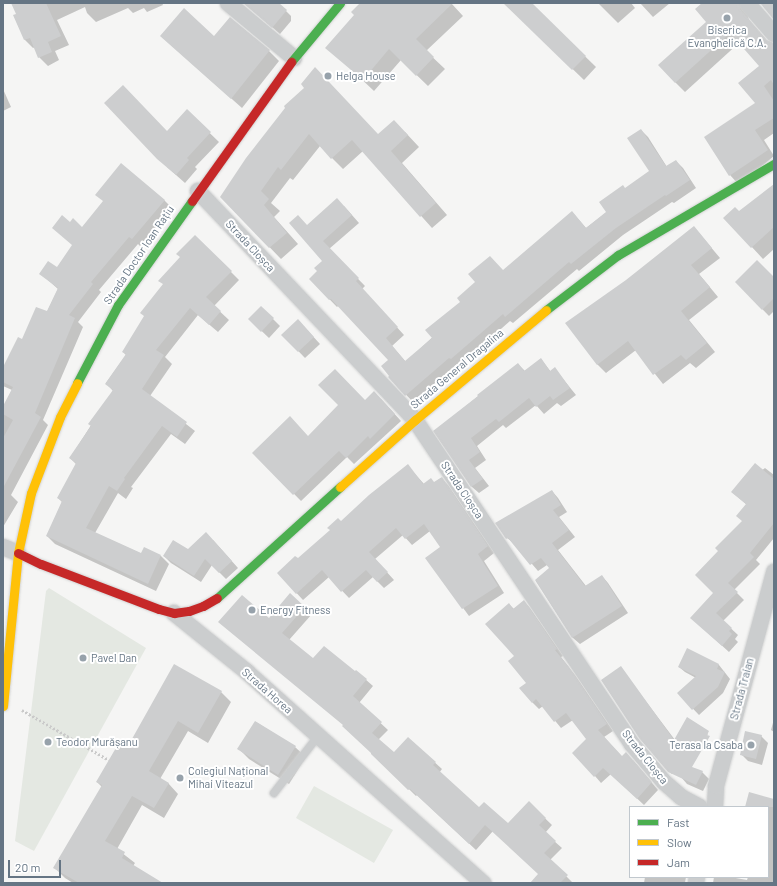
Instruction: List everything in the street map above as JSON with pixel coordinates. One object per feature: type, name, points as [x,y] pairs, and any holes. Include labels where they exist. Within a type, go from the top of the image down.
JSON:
[{"type":"main road","name":"Strada Doctor Ioan Rațiu","points":[[3,703],[18,553],[31,494],[60,417],[118,305],[294,58],[340,3]]},
{"type":"main road","name":"Strada General Dragalina","points":[[174,613],[189,611],[203,606],[220,596],[414,420],[571,290],[618,255],[774,164]]},
{"type":"main road","name":"Strada Horea","points":[[18,553],[47,566],[174,613]]},
{"type":"street","points":[[228,3],[294,58]]},
{"type":"street","points":[[747,3],[774,34]]},
{"type":"street","name":"Strada Cloșca","points":[[198,191],[414,420],[631,743],[664,782],[681,797],[698,806]]},
{"type":"street","points":[[3,547],[18,553]]},
{"type":"street","name":"Strada Traian","points":[[715,806],[716,786],[774,572]]},
{"type":"street","name":"Strada Horea","points":[[174,613],[247,672],[483,883]]},
{"type":"lane","points":[[274,793],[318,736]]},
{"type":"path","points":[[3,703],[109,760]]},
{"type":"shaded area","points":[[49,588],[146,648],[34,851],[15,841],[46,591]]},
{"type":"shaded area","points":[[314,786],[393,830],[374,863],[296,818]]},
{"type":"building","points":[[11,3],[46,3],[61,36],[48,42],[52,52],[38,58],[30,38],[24,40],[13,15],[16,14]]},
{"type":"building","points":[[243,3],[279,3],[287,10],[272,28]]},
{"type":"building","points":[[360,3],[453,3],[416,39],[434,57],[416,76],[389,49],[363,80],[325,48],[354,15],[351,12]]},
{"type":"building","points":[[503,3],[532,3],[586,56],[572,70]]},
{"type":"building","points":[[702,3],[738,3],[740,9],[767,40],[774,43],[774,85],[771,80],[764,86],[774,101],[774,118],[755,130],[768,150],[729,176],[704,137],[755,103],[738,83],[759,66],[730,33],[675,83],[658,65],[706,22],[695,9]]},
{"type":"building","points":[[760,3],[774,3],[774,20]]},
{"type":"building","points":[[184,8],[214,36],[230,17],[270,50],[231,99],[160,36]]},
{"type":"building","points":[[315,67],[378,134],[394,120],[408,135],[391,151],[436,203],[420,217],[352,140],[331,159],[309,134],[281,170],[278,167],[261,191],[269,199],[264,205],[287,233],[269,248],[220,197],[246,158],[285,108],[284,106],[304,88],[301,84]]},
{"type":"building","points":[[123,85],[167,131],[187,109],[211,132],[187,158],[189,160],[176,175],[157,159],[104,103]]},
{"type":"building","points":[[641,129],[666,166],[676,160],[690,180],[616,228],[571,264],[569,262],[505,317],[503,314],[405,396],[388,377],[389,376],[381,366],[388,360],[331,299],[329,300],[309,279],[317,271],[314,268],[322,261],[289,223],[298,215],[307,225],[337,198],[352,215],[323,241],[359,278],[356,281],[398,327],[386,338],[405,361],[432,338],[425,330],[460,302],[457,298],[475,282],[468,274],[490,256],[503,270],[572,211],[586,228],[606,212],[599,202],[623,185],[625,188],[649,171],[627,138]]},
{"type":"building","points":[[121,163],[165,200],[132,239],[129,237],[91,282],[93,284],[69,315],[75,318],[35,413],[41,417],[3,488],[3,438],[13,420],[3,414],[3,406],[13,387],[3,382],[3,367],[18,337],[22,339],[36,307],[47,311],[58,288],[39,274],[48,261],[57,267],[72,245],[52,228],[62,215],[70,222],[73,218],[82,227],[103,201],[95,195]]},
{"type":"building","points":[[774,184],[774,227],[751,248],[723,218],[735,207],[739,211]]},
{"type":"building","points":[[694,226],[712,248],[691,265],[710,287],[681,311],[707,343],[686,360],[681,355],[653,375],[628,341],[597,365],[565,323],[626,280]]},
{"type":"building","points":[[195,235],[232,271],[206,297],[221,311],[209,325],[190,308],[156,350],[164,355],[142,389],[187,422],[177,437],[162,426],[124,478],[125,479],[117,491],[109,486],[86,528],[141,553],[144,547],[161,555],[148,584],[46,536],[62,501],[57,498],[76,463],[69,458],[91,426],[88,424],[113,390],[105,384],[126,354],[122,352],[144,316],[140,313],[163,284],[158,281],[180,257],[176,254]]},
{"type":"building","points":[[757,260],[774,277],[774,298],[762,310],[735,282]]},
{"type":"building","points":[[261,306],[274,318],[261,332],[248,319]]},
{"type":"building","points":[[298,319],[314,337],[298,352],[281,335]]},
{"type":"building","points":[[541,358],[550,371],[555,367],[570,388],[553,400],[550,396],[536,407],[529,398],[499,422],[496,419],[471,438],[480,452],[469,460],[483,479],[471,487],[433,431],[518,363],[524,371]]},
{"type":"building","points":[[335,369],[365,400],[374,391],[395,414],[370,439],[368,436],[346,458],[339,451],[293,495],[252,453],[290,416],[308,436],[338,405],[318,385]]},
{"type":"building","points":[[755,463],[774,479],[774,523],[750,553],[754,557],[728,583],[738,592],[716,613],[732,628],[729,631],[732,634],[722,646],[690,618],[713,593],[695,575],[718,551],[715,548],[742,521],[736,516],[746,504],[731,492]]},
{"type":"building","points":[[408,464],[423,484],[431,478],[434,482],[442,477],[488,546],[478,554],[498,586],[462,609],[425,558],[440,547],[424,524],[405,539],[396,528],[369,552],[388,572],[377,582],[366,570],[341,592],[322,570],[296,594],[277,573],[295,556],[298,558],[330,530],[327,528],[338,518],[341,521],[369,495]]},
{"type":"building","points":[[552,490],[561,505],[553,510],[569,530],[552,543],[585,586],[602,575],[622,606],[572,638],[535,580],[549,568],[541,558],[530,565],[508,538],[506,539],[495,523]]},
{"type":"building","points":[[206,532],[232,561],[219,573],[205,559],[194,576],[163,556],[173,540],[188,549]]},
{"type":"building","points":[[290,593],[305,607],[282,633],[313,658],[324,646],[367,679],[353,696],[382,722],[372,733],[394,752],[408,737],[436,762],[433,765],[479,807],[484,802],[508,823],[529,801],[546,818],[539,825],[556,841],[544,853],[568,875],[560,883],[530,883],[538,874],[485,825],[469,844],[410,789],[408,790],[342,726],[343,725],[218,622],[242,595],[269,618]]},
{"type":"building","points":[[524,600],[557,649],[555,650],[569,667],[607,724],[598,730],[622,756],[626,752],[652,782],[637,799],[603,768],[594,777],[572,753],[586,739],[566,713],[554,722],[536,699],[532,703],[519,688],[526,683],[508,661],[514,656],[485,624],[509,603],[513,609]]},
{"type":"building","points":[[687,648],[719,664],[717,669],[725,672],[718,687],[692,710],[677,693],[696,676],[678,667]]},
{"type":"building","points":[[174,664],[222,691],[198,733],[178,721],[149,771],[169,783],[154,808],[132,796],[105,841],[125,852],[122,858],[163,883],[79,883],[53,868],[102,785],[96,782],[120,741],[128,746]]},
{"type":"building","points":[[621,666],[674,740],[687,717],[709,731],[707,735],[710,736],[692,767],[703,771],[696,785],[668,772],[639,738],[601,680]]},
{"type":"building","points":[[255,721],[296,746],[278,775],[237,749]]},
{"type":"building","name":"Terasa la Csaba","points":[[745,731],[762,735],[756,759],[740,755]]},
{"type":"building","points":[[749,792],[774,799],[774,807],[745,806]]},
{"type":"traffic: fast","points":[[291,62],[340,3]]},
{"type":"traffic: fast","points":[[546,310],[618,255],[774,164]]},
{"type":"traffic: fast","points":[[77,383],[118,305],[192,201]]},
{"type":"traffic: fast","points":[[217,598],[340,487]]},
{"type":"traffic: slow","points":[[340,487],[415,420],[546,310]]},
{"type":"traffic: slow","points":[[3,706],[18,553],[31,493],[60,417],[77,383]]},
{"type":"traffic: jam","points":[[192,201],[291,62]]},
{"type":"traffic: jam","points":[[18,553],[41,564],[159,609],[174,613],[189,611],[203,606],[217,598]]},
{"type":"place","name":"Biserica Evanghelică C.A.","points":[[727,18]]},
{"type":"place","name":"Helga House","points":[[328,76]]},
{"type":"place","name":"Energy Fitness","points":[[252,610]]},
{"type":"place","name":"Pavel Dan","points":[[83,658]]},
{"type":"place","name":"Teodor Murășanu","points":[[48,742]]},
{"type":"place","name":"Terasa la Csaba","points":[[751,745]]},
{"type":"place","name":"Colegiul Național Mihai Viteazul","points":[[180,778]]}]
